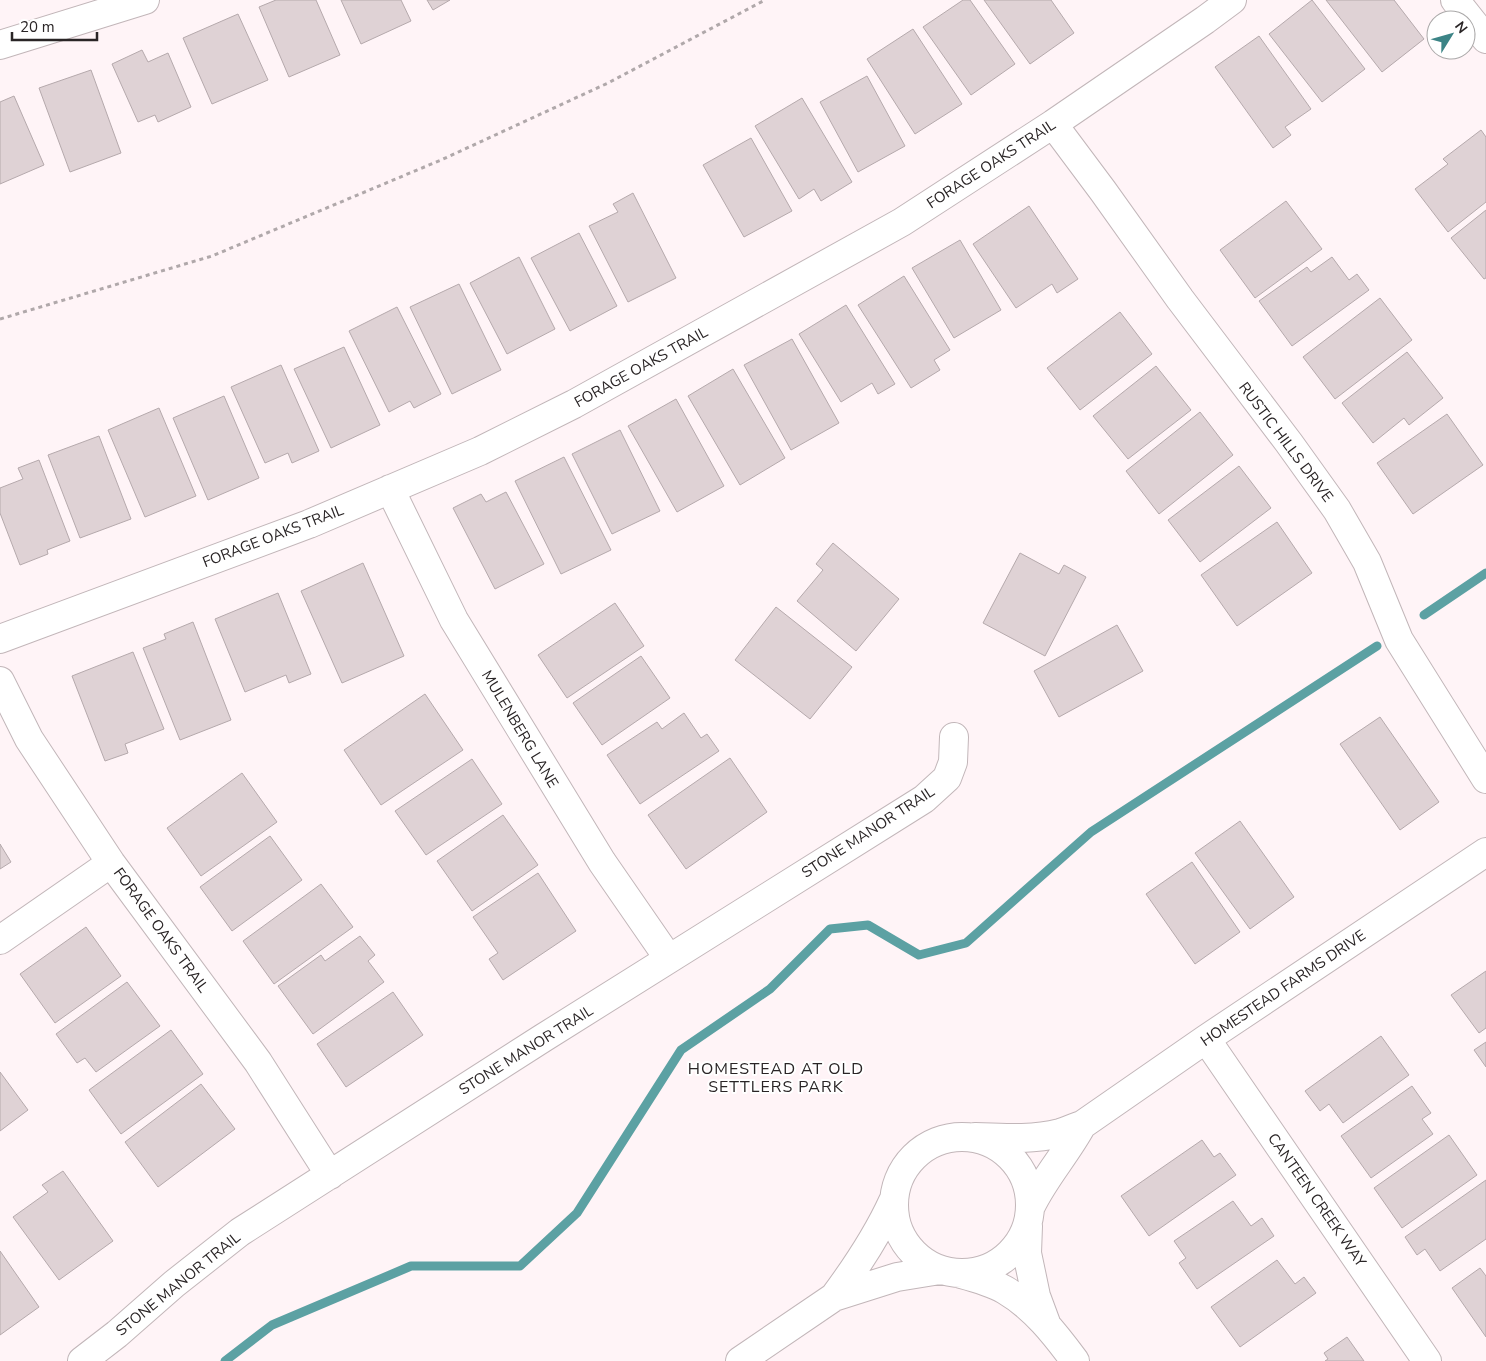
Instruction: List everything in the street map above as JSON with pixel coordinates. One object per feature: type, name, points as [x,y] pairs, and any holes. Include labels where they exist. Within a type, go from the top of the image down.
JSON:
[{"type":"street","points":[[0,46],[145,0]]},
{"type":"street","name":"FORAGE OAKS TRAIL","points":[[0,639],[309,524],[480,451],[574,404],[902,222],[1053,124],[1232,0]]},
{"type":"street","points":[[1455,0],[1486,39]]},
{"type":"street","name":"RUSTIC HILLS DRIVE","points":[[1053,124],[1180,299],[1290,443],[1336,510],[1367,562],[1400,640],[1486,779]]},
{"type":"street","name":"MULENBERG LANE","points":[[390,489],[454,620],[602,862],[669,959]]},
{"type":"street","name":"FORAGE OAKS TRAIL","points":[[0,681],[29,739],[111,863],[258,1062],[330,1174]]},
{"type":"street","name":"STONE MANOR TRAIL","points":[[82,1361],[240,1232],[924,799],[947,778],[952,762],[954,737]]},
{"type":"street","name":"HOMESTEAD FARMS DRIVE","points":[[834,1297],[865,1254],[882,1225],[893,1201],[898,1178],[910,1158],[923,1148],[952,1136],[1002,1138],[1041,1136],[1060,1133],[1082,1125],[1206,1039],[1486,852]]},
{"type":"street","points":[[0,940],[111,863]]},
{"type":"street","name":"CANTEEN CREEK WAY","points":[[1206,1039],[1428,1361]]},
{"type":"street","name":"HOMESTEAD FARMS DRIVE","points":[[740,1361],[834,1297],[898,1277],[983,1271],[1002,1261],[1018,1246],[1040,1189],[1070,1147],[1082,1125]]},
{"type":"street","name":"HOMESTEAD FARMS DRIVE","points":[[975,1137],[997,1145],[1013,1161],[1027,1181],[1030,1216]]},
{"type":"street","name":"HOMESTEAD FARMS DRIVE","points":[[893,1201],[896,1224],[905,1244],[920,1260],[951,1272]]},
{"type":"street","points":[[1030,1216],[1027,1253],[1036,1296],[1046,1323]]},
{"type":"street","points":[[951,1272],[987,1282],[1006,1290],[1046,1323],[1075,1361]]},
{"type":"path","points":[[0,319],[212,256],[441,160],[608,83],[765,0]]},
{"type":"building","points":[[276,0],[316,0],[340,55],[289,77],[259,7]]},
{"type":"building","points":[[341,0],[401,0],[411,21],[361,44]]},
{"type":"building","points":[[427,0],[450,0],[433,10]]},
{"type":"building","points":[[963,0],[970,0],[1015,64],[971,95],[923,27]]},
{"type":"building","points":[[984,0],[1051,0],[1074,33],[1030,64]]},
{"type":"building","points":[[1312,0],[1365,69],[1322,102],[1269,34]]},
{"type":"building","points":[[1326,0],[1394,0],[1424,39],[1382,72]]},
{"type":"building","points":[[238,14],[268,80],[212,104],[183,38]]},
{"type":"building","points":[[913,29],[962,104],[915,134],[867,59]]},
{"type":"building","points":[[1259,36],[1311,109],[1285,127],[1291,135],[1273,148],[1215,67]]},
{"type":"building","points":[[142,50],[148,62],[168,53],[191,107],[158,122],[155,115],[138,122],[112,64]]},
{"type":"building","points":[[91,70],[121,153],[70,172],[39,88]]},
{"type":"building","points":[[867,76],[905,146],[858,172],[820,102]]},
{"type":"building","points":[[14,96],[44,165],[0,184],[0,102]]},
{"type":"building","points":[[802,98],[852,182],[821,201],[814,189],[799,199],[755,126]]},
{"type":"building","points":[[1481,130],[1486,137],[1486,202],[1448,232],[1415,189],[1448,164],[1443,159]]},
{"type":"building","points":[[751,138],[792,211],[744,237],[703,165]]},
{"type":"building","points":[[633,193],[676,278],[628,302],[589,226],[618,212],[613,204]]},
{"type":"building","points":[[1286,201],[1322,249],[1255,298],[1220,250]]},
{"type":"building","points":[[1029,206],[1078,279],[1057,293],[1052,284],[1016,308],[973,244]]},
{"type":"building","points":[[1486,210],[1486,278],[1484,279],[1451,238]]},
{"type":"building","points":[[579,233],[617,306],[570,331],[531,258]]},
{"type":"building","points":[[960,240],[1001,310],[954,338],[912,268]]},
{"type":"building","points":[[519,257],[555,329],[507,354],[470,283]]},
{"type":"building","points":[[1332,257],[1349,280],[1357,274],[1369,290],[1292,346],[1259,301],[1307,267],[1311,272]]},
{"type":"building","points":[[904,276],[950,350],[934,360],[940,370],[911,388],[858,305]]},
{"type":"building","points":[[459,284],[501,370],[452,394],[410,307]]},
{"type":"building","points":[[1380,298],[1412,340],[1335,399],[1303,357]]},
{"type":"building","points":[[846,305],[895,384],[878,394],[872,383],[841,402],[799,334]]},
{"type":"building","points":[[397,307],[441,394],[414,408],[410,401],[389,412],[349,331]]},
{"type":"building","points":[[1120,312],[1152,354],[1080,410],[1047,368]]},
{"type":"building","points":[[792,339],[839,423],[791,450],[744,365]]},
{"type":"building","points":[[344,347],[380,425],[331,448],[294,369]]},
{"type":"building","points":[[1407,352],[1443,398],[1409,425],[1404,418],[1373,443],[1342,403]]},
{"type":"building","points":[[281,365],[319,451],[292,463],[288,453],[265,463],[231,387]]},
{"type":"building","points":[[1156,366],[1191,410],[1128,459],[1093,416]]},
{"type":"building","points":[[733,369],[785,458],[740,485],[688,396]]},
{"type":"building","points":[[224,396],[259,478],[208,500],[173,418]]},
{"type":"building","points":[[676,399],[724,486],[677,512],[628,426]]},
{"type":"building","points":[[159,408],[196,496],[145,517],[108,430]]},
{"type":"building","points":[[1200,412],[1233,455],[1159,514],[1126,471]]},
{"type":"building","points":[[1447,414],[1483,465],[1413,514],[1377,463]]},
{"type":"building","points":[[620,430],[660,511],[612,534],[572,454]]},
{"type":"building","points":[[99,436],[131,519],[80,538],[48,455]]},
{"type":"building","points":[[564,457],[611,550],[561,574],[515,481]]},
{"type":"building","points":[[39,460],[70,541],[47,550],[48,554],[20,565],[0,513],[0,488],[23,479],[18,468]]},
{"type":"building","points":[[1239,466],[1271,508],[1200,562],[1168,520]]},
{"type":"building","points":[[506,492],[544,564],[495,589],[453,508],[481,494],[486,502]]},
{"type":"building","points":[[1277,522],[1312,573],[1237,626],[1201,575]]},
{"type":"building","points":[[833,543],[899,599],[856,651],[797,601],[823,570],[816,564]]},
{"type":"building","points":[[1020,553],[1059,574],[1064,565],[1086,577],[1045,656],[983,623]]},
{"type":"building","points":[[363,563],[404,656],[342,683],[301,591]]},
{"type":"building","points":[[278,593],[311,674],[289,683],[286,675],[245,692],[215,619]]},
{"type":"building","points":[[615,603],[644,646],[567,698],[538,655]]},
{"type":"building","points":[[776,607],[852,667],[810,719],[735,660]]},
{"type":"building","points":[[193,622],[231,720],[180,740],[143,648],[166,639],[164,634]]},
{"type":"building","points":[[1117,625],[1143,671],[1059,717],[1034,671]]},
{"type":"building","points":[[133,652],[164,729],[125,744],[128,753],[105,761],[72,676]]},
{"type":"building","points":[[641,656],[670,698],[602,745],[573,703]]},
{"type":"building","points":[[425,694],[463,750],[381,805],[344,750]]},
{"type":"building","points":[[684,713],[701,738],[707,734],[719,751],[640,804],[607,755],[657,722],[662,729]]},
{"type":"building","points":[[1380,717],[1439,802],[1400,830],[1340,744]]},
{"type":"building","points":[[730,758],[767,812],[686,869],[648,815]]},
{"type":"building","points":[[472,759],[502,804],[426,855],[395,811]]},
{"type":"building","points":[[242,773],[277,822],[201,876],[167,828]]},
{"type":"building","points":[[503,815],[538,865],[472,911],[437,861]]},
{"type":"building","points":[[1240,821],[1294,897],[1250,929],[1195,853]]},
{"type":"building","points":[[270,836],[302,880],[232,931],[200,887]]},
{"type":"building","points":[[0,844],[11,862],[0,869]]},
{"type":"building","points":[[1192,862],[1240,932],[1195,964],[1146,894]]},
{"type":"building","points":[[538,873],[576,931],[503,980],[489,959],[498,953],[473,917]]},
{"type":"building","points":[[321,884],[353,927],[274,984],[243,941]]},
{"type":"building","points":[[86,927],[121,976],[55,1023],[20,974]]},
{"type":"building","points":[[360,936],[375,955],[368,961],[384,982],[313,1034],[278,986],[321,955],[325,961]]},
{"type":"building","points":[[1486,971],[1486,1028],[1479,1033],[1451,995]]},
{"type":"building","points":[[127,982],[160,1026],[96,1072],[85,1058],[77,1063],[56,1034]]},
{"type":"building","points":[[393,992],[423,1035],[346,1087],[317,1044]]},
{"type":"building","points":[[171,1030],[203,1074],[121,1134],[89,1090]]},
{"type":"building","points":[[1381,1036],[1409,1075],[1343,1123],[1329,1104],[1320,1111],[1305,1091]]},
{"type":"building","points":[[1486,1042],[1486,1067],[1474,1050]]},
{"type":"building","points":[[0,1072],[28,1110],[0,1131]]},
{"type":"building","points":[[201,1084],[235,1129],[158,1187],[125,1142]]},
{"type":"building","points":[[1412,1086],[1431,1113],[1422,1119],[1433,1134],[1371,1178],[1341,1136]]},
{"type":"building","points":[[1449,1135],[1477,1175],[1402,1228],[1374,1188]]},
{"type":"building","points":[[1202,1140],[1214,1157],[1220,1153],[1236,1175],[1149,1236],[1121,1196]]},
{"type":"building","points":[[63,1171],[113,1241],[59,1280],[13,1217],[48,1192],[42,1185]]},
{"type":"building","points":[[1486,1180],[1486,1239],[1440,1271],[1425,1249],[1417,1255],[1405,1237]]},
{"type":"building","points":[[1233,1201],[1251,1226],[1262,1218],[1274,1236],[1197,1289],[1179,1263],[1186,1258],[1174,1241]]},
{"type":"building","points":[[0,1251],[39,1307],[0,1335]]},
{"type":"building","points":[[1277,1260],[1295,1284],[1304,1277],[1316,1293],[1240,1347],[1211,1307]]},
{"type":"building","points":[[1480,1268],[1486,1276],[1486,1337],[1452,1288]]},
{"type":"building","points":[[1347,1337],[1364,1361],[1325,1361],[1328,1359],[1324,1353]]},
{"type":"waterway","points":[[1424,615],[1486,573]]},
{"type":"waterway","points":[[225,1361],[272,1325],[411,1266],[520,1266],[577,1213],[681,1050],[770,989],[830,929],[868,925],[919,955],[966,943],[1091,832],[1377,646]]},
{"type":"district","name":"HOMESTEAD AT OLD SETTLERS PARK","points":[[776,1077]]}]
